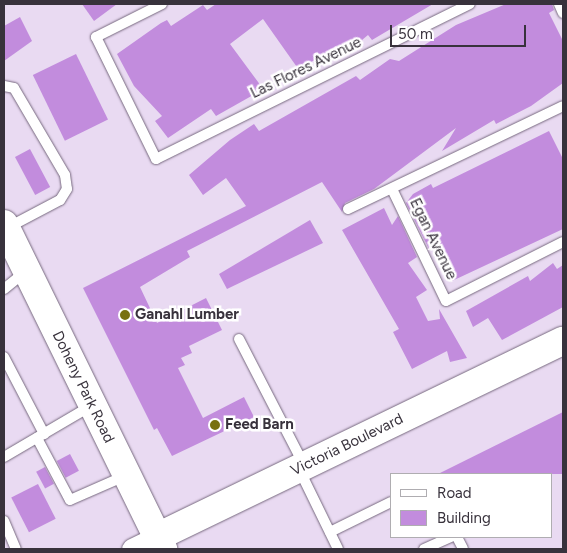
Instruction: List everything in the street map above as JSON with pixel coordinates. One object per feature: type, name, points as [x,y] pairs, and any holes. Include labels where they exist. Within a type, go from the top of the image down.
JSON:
[{"type":"street","name":"Doheny Park Road","points":[[5,226],[160,543]]},
{"type":"street","name":"Victoria Boulevard","points":[[132,549],[160,543],[302,467],[563,341]]},
{"type":"lane","name":"Las Flores Avenue","points":[[162,4],[96,37],[156,160],[470,4]]},
{"type":"lane","points":[[558,4],[563,13]]},
{"type":"lane","points":[[4,86],[14,88],[65,176],[66,189],[60,200],[5,226]]},
{"type":"lane","points":[[348,209],[392,190],[563,106]]},
{"type":"lane","name":"Egan Avenue","points":[[392,190],[446,301],[563,242]]},
{"type":"lane","points":[[4,289],[26,271]]},
{"type":"lane","points":[[239,338],[302,467],[335,548]]},
{"type":"lane","points":[[4,357],[70,500],[127,475]]},
{"type":"lane","points":[[4,458],[92,406]]},
{"type":"lane","points":[[330,532],[390,502]]},
{"type":"lane","points":[[4,521],[16,549]]},
{"type":"lane","points":[[424,549],[449,538]]},
{"type":"building","points":[[82,4],[117,4],[94,21]]},
{"type":"building","points":[[216,4],[433,4],[372,40],[368,35],[344,55],[336,46],[299,70],[263,19],[230,44],[261,86],[255,94],[216,116],[211,109],[168,138],[155,121],[162,116],[134,86],[117,54],[161,23],[167,20],[171,26],[203,5],[207,10]]},
{"type":"building","points":[[506,4],[552,4],[554,10],[549,13],[563,41],[563,83],[531,106],[496,124],[494,120],[442,151],[456,128],[374,189],[345,203],[342,212],[322,182],[187,251],[190,257],[140,287],[157,323],[206,298],[222,330],[189,346],[192,353],[181,358],[185,365],[178,368],[203,418],[244,397],[254,417],[172,456],[157,428],[154,430],[83,288],[246,206],[226,178],[203,195],[189,175],[230,140],[254,124],[259,131],[356,76],[360,80],[390,59],[399,61],[456,25]]},
{"type":"building","points":[[20,17],[32,41],[4,61],[4,26]]},
{"type":"building","points":[[76,54],[108,120],[65,141],[33,75]]},
{"type":"building","points":[[549,131],[563,159],[563,229],[452,281],[433,246],[429,249],[406,203],[413,194],[431,184],[433,188]]},
{"type":"building","points":[[30,149],[50,187],[35,195],[15,157]]},
{"type":"building","points":[[384,208],[392,225],[398,216],[417,257],[408,263],[427,290],[416,297],[428,321],[440,319],[439,309],[467,358],[450,362],[447,351],[412,369],[393,332],[399,329],[342,230]]},
{"type":"building","points":[[310,220],[323,243],[227,289],[219,274]]},
{"type":"building","points":[[553,263],[557,269],[563,265],[563,307],[502,340],[488,318],[473,327],[466,311],[528,276],[530,281]]},
{"type":"building","points":[[563,412],[563,474],[440,473]]},
{"type":"building","points":[[70,454],[79,471],[66,478],[57,461]]},
{"type":"building","points":[[45,467],[54,484],[45,488],[36,472]]},
{"type":"building","points":[[38,484],[56,519],[29,532],[11,498]]},
{"type":"place","name":"Ganahl Lumber","points":[[125,315]]},
{"type":"place","name":"Feed Barn","points":[[215,425]]}]
